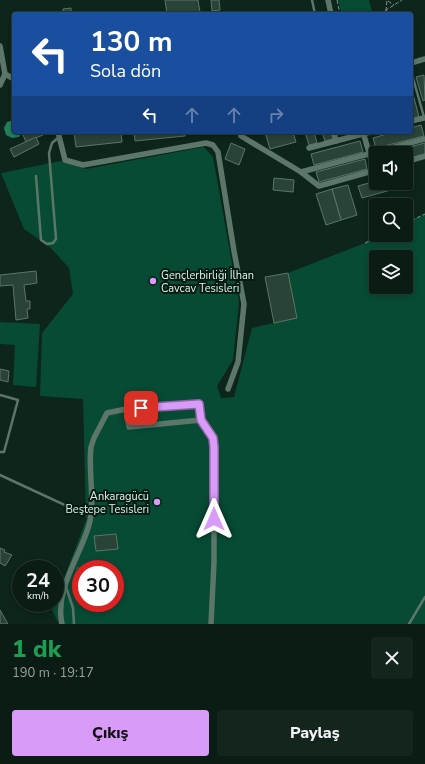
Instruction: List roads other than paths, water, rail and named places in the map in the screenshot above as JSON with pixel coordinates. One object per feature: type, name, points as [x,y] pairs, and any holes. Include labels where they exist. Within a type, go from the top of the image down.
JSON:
[{"type":"street","points":[[328,0],[331,12]]},
{"type":"street","points":[[0,46],[3,75],[0,85]]},
{"type":"street","points":[[413,62],[425,59]]},
{"type":"street","points":[[413,121],[424,118]]},
{"type":"street","points":[[59,134],[65,160],[83,165],[206,143],[214,145],[218,152],[244,304],[238,362],[228,389]]},
{"type":"street","points":[[240,134],[241,136],[301,172],[319,186],[369,172]]},
{"type":"street","points":[[334,134],[336,141]]},
{"type":"street","points":[[309,148],[360,134]]},
{"type":"street","points":[[301,172],[369,154],[364,134]]},
{"type":"street","points":[[399,146],[425,139]]},
{"type":"street","points":[[413,160],[425,156]]},
{"type":"street","points":[[62,624],[60,615],[61,604],[66,585],[90,520],[90,457],[94,438],[107,413],[126,409],[199,404],[201,420],[213,438],[214,447],[214,562],[211,624]]},
{"type":"street","points":[[126,409],[130,427],[201,420]]},
{"type":"lane","points":[[312,0],[315,12]]},
{"type":"lane","points":[[413,75],[424,118]]},
{"type":"lane","points":[[36,176],[42,240],[45,243],[51,244],[56,239],[49,153],[52,143],[59,134]]},
{"type":"lane","points":[[0,395],[18,400],[4,452],[0,452]]},
{"type":"lane","points":[[0,475],[82,513]]},
{"type":"lane","points":[[66,585],[73,608],[74,624]]},
{"type":"lane","points":[[409,624],[425,597]]},
{"type":"place","name":"Gençlerbirliği İlhan Cavcav Tesisleri","points":[[153,281]]},
{"type":"place","name":"Ankaragücü Beştepe Tesisleri","points":[[157,502]]}]
